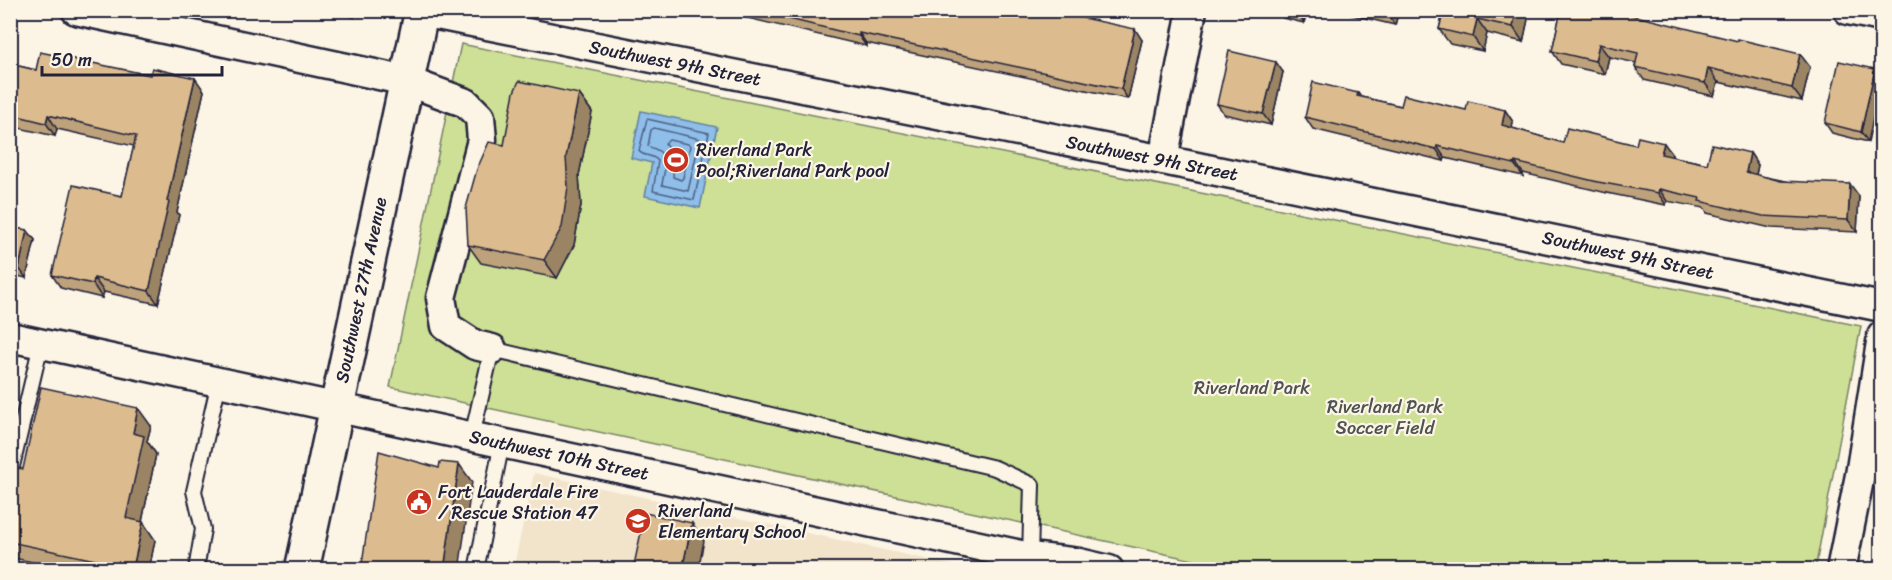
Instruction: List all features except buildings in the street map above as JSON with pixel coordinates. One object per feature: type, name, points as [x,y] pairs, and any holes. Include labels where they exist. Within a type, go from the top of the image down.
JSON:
[{"type":"street","points":[[76,10],[407,81],[466,103],[480,117],[482,140],[441,298],[446,326],[475,345],[492,349]]},
{"type":"street","points":[[1162,160],[1192,10]]},
{"type":"street","points":[[1848,10],[1881,17]]},
{"type":"street","name":"Southwest 27th Avenue","points":[[302,570],[422,11]]},
{"type":"street","name":"Southwest 9th Street","points":[[422,11],[497,19],[1162,160],[1881,307]]},
{"type":"street","points":[[1841,570],[1860,475],[1881,336]]},
{"type":"street","name":"Southwest 10th Street","points":[[10,337],[1030,557],[1079,563],[1109,570]]},
{"type":"lane","points":[[10,475],[41,344]]},
{"type":"lane","points":[[472,436],[492,349],[995,468],[1032,485],[1030,557]]},
{"type":"lane","points":[[196,570],[203,529],[194,491],[219,382]]},
{"type":"lane","points":[[476,570],[502,443]]},
{"type":"shaded area","name":"Riverland Elementary School","points":[[534,473],[971,569],[513,570]]},
{"type":"green space","name":"Riverland Park","points":[[461,44],[1861,326],[1815,570],[1235,569],[390,387]]},
{"type":"water","name":"Riverland Park Pool;Riverland Park pool","points":[[641,111],[717,127],[700,208],[645,196],[652,163],[631,158]]},
{"type":"place","name":"Riverland Park Pool;Riverland Park pool","points":[[676,160]]},
{"type":"place","name":"Fort Lauderdale Fire / Rescue Station 47","points":[[419,502]]},
{"type":"place","name":"Riverland Elementary School","points":[[638,521]]},
{"type":"park label","name":"Riverland Park Soccer Field","points":[[1385,417]]}]
